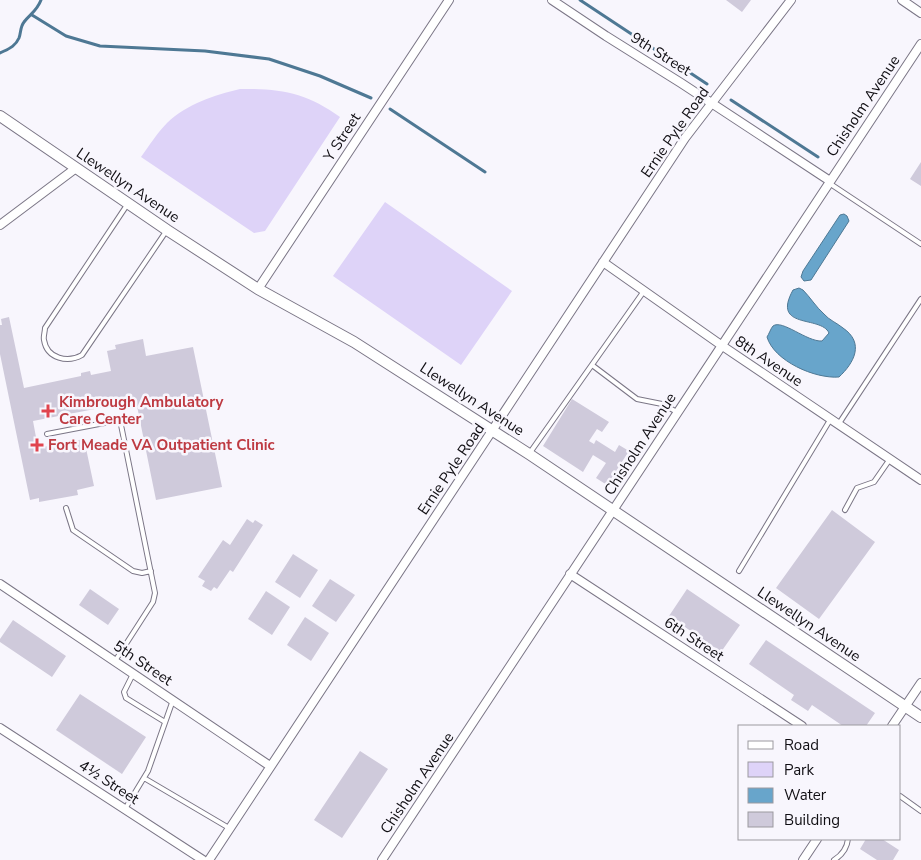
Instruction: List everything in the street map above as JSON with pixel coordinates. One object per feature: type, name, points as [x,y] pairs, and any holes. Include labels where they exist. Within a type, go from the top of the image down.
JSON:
[{"type":"street","name":"Y Street","points":[[258,289],[449,0]]},
{"type":"street","name":"9th Street","points":[[552,0],[830,182]]},
{"type":"street","points":[[902,0],[921,13]]},
{"type":"street","name":"Ernie Pyle Road","points":[[209,860],[686,138],[787,1]]},
{"type":"street","name":"Chisholm Avenue","points":[[382,860],[921,44]]},
{"type":"street","name":"Llewellyn Avenue","points":[[0,116],[167,230],[258,289],[354,342],[530,454],[921,717]]},
{"type":"street","points":[[0,225],[76,168]]},
{"type":"street","name":"8th Avenue","points":[[603,262],[830,420],[921,480]]},
{"type":"street","name":"6th Street","points":[[570,574],[800,725]]},
{"type":"street","name":"5th Street","points":[[0,584],[270,766]]},
{"type":"street","points":[[893,725],[921,683]]},
{"type":"street","name":"4½ Street","points":[[0,728],[203,860]]},
{"type":"street","points":[[803,860],[816,840]]},
{"type":"lane","points":[[830,182],[921,244]]},
{"type":"lane","points":[[128,203],[45,328],[44,340],[47,349],[54,356],[64,360],[74,360],[82,355],[167,230]]},
{"type":"lane","points":[[530,454],[644,291]]},
{"type":"lane","points":[[838,425],[921,299]]},
{"type":"lane","points":[[592,365],[637,399],[662,404],[677,412]]},
{"type":"lane","points":[[47,434],[120,420],[155,593],[153,602],[115,661]]},
{"type":"lane","points":[[739,571],[830,420]]},
{"type":"lane","points":[[845,510],[857,488],[874,482],[890,459]]},
{"type":"lane","points":[[66,508],[73,530],[133,571],[151,571]]},
{"type":"lane","points":[[134,673],[124,692],[126,698],[165,722]]},
{"type":"lane","points":[[125,809],[148,771],[173,700]]},
{"type":"lane","points":[[144,778],[229,828]]},
{"type":"lane","points":[[901,797],[921,811]]},
{"type":"lane","points":[[834,860],[840,857],[845,850],[848,840]]},
{"type":"green space","points":[[240,89],[281,91],[304,97],[340,117],[265,231],[254,233],[141,157],[156,135],[175,116],[192,105],[211,97]]},
{"type":"green space","points":[[385,202],[512,291],[461,365],[333,276]]},
{"type":"water","points":[[844,214],[849,221],[811,280],[804,281],[801,277],[803,271],[840,215]]},
{"type":"water","points":[[799,288],[826,316],[850,334],[854,340],[855,353],[853,359],[839,377],[819,375],[797,367],[778,354],[771,346],[767,337],[773,326],[777,325],[789,328],[809,338],[822,341],[829,333],[817,324],[800,320],[788,311],[788,303],[793,290]]},
{"type":"building","points":[[726,0],[751,0],[742,12]]},
{"type":"building","points":[[921,162],[921,186],[910,179]]},
{"type":"building","name":"Kimbrough Ambulatory Care Center","points":[[9,317],[24,388],[81,376],[81,373],[90,371],[91,375],[111,371],[107,351],[116,349],[115,345],[143,339],[146,356],[193,347],[222,487],[156,500],[136,401],[33,421],[38,448],[84,439],[94,486],[77,490],[78,495],[39,502],[39,498],[30,500],[0,354],[1,319]]},
{"type":"building","points":[[572,399],[609,422],[602,432],[597,429],[589,441],[594,444],[596,440],[615,452],[619,445],[629,451],[607,485],[596,478],[606,463],[593,455],[583,472],[543,446]]},
{"type":"building","points":[[832,510],[875,542],[819,619],[776,588]]},
{"type":"building","points":[[247,519],[253,523],[255,520],[263,525],[233,572],[230,570],[217,589],[214,587],[211,591],[202,586],[205,581],[198,577],[223,540],[230,545]]},
{"type":"building","points":[[293,554],[318,570],[300,598],[275,582]]},
{"type":"building","points":[[330,579],[355,595],[336,622],[312,606]]},
{"type":"building","points":[[90,589],[119,609],[108,625],[79,605]]},
{"type":"building","points":[[687,589],[740,625],[721,652],[669,616]]},
{"type":"building","points":[[266,591],[290,607],[272,635],[248,619]]},
{"type":"building","points":[[305,617],[329,633],[311,661],[287,645]]},
{"type":"building","points":[[13,620],[66,656],[52,677],[0,642],[0,639]]},
{"type":"building","points":[[766,640],[875,713],[867,725],[842,725],[812,705],[808,711],[791,700],[794,695],[749,664]]},
{"type":"building","points":[[80,694],[146,737],[122,774],[56,730]]},
{"type":"building","points":[[360,751],[388,769],[342,838],[314,820]]},
{"type":"building","points":[[865,840],[884,840],[899,850],[893,860],[877,860],[860,849]]},
{"type":"waterway","points":[[0,53],[15,44],[23,24],[41,0]]},
{"type":"waterway","points":[[580,0],[707,84]]},
{"type":"waterway","points":[[32,15],[66,36],[100,46],[205,51],[269,59],[320,76],[371,98]]},
{"type":"waterway","points":[[731,100],[818,157]]},
{"type":"waterway","points":[[390,109],[485,172]]},
{"type":"place","name":"Kimbrough Ambulatory Care Center","points":[[48,411]]},
{"type":"place","name":"Fort Meade VA Outpatient Clinic","points":[[37,445]]}]
